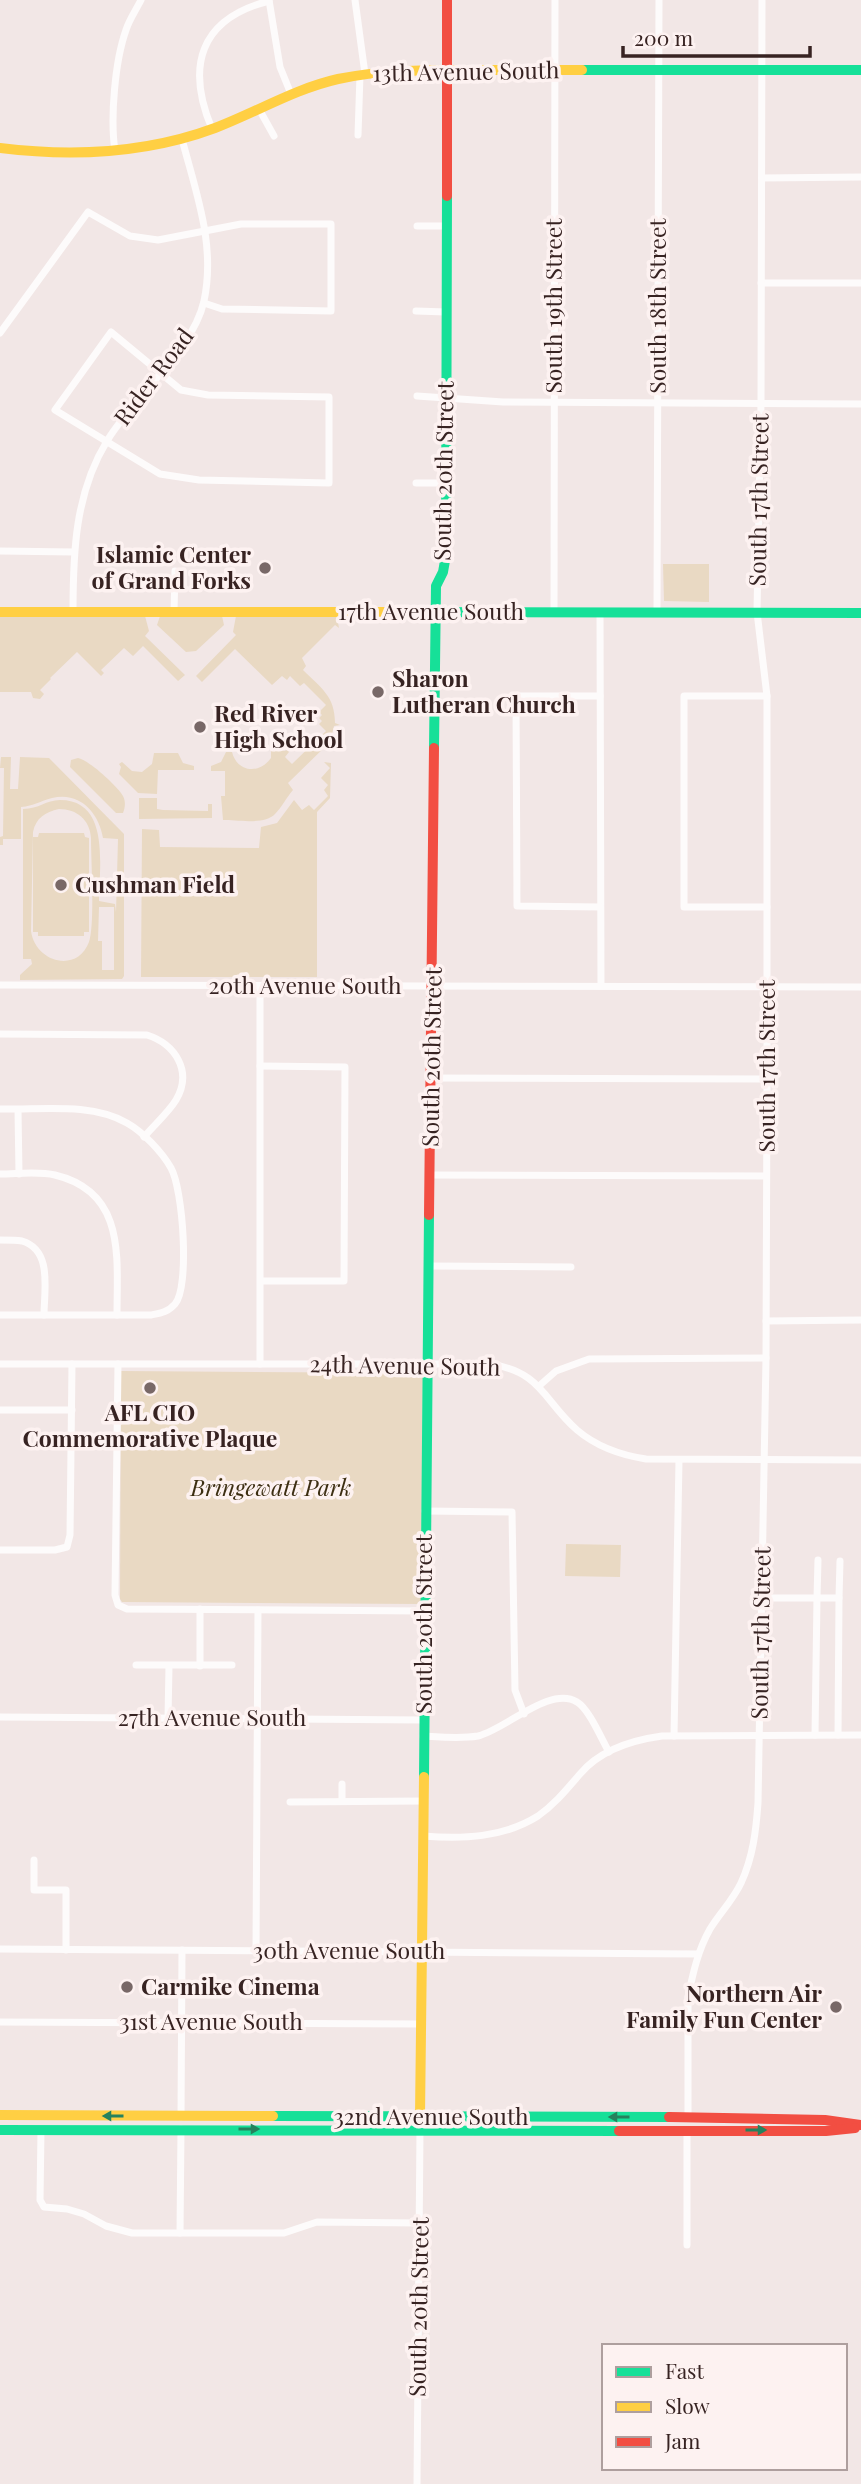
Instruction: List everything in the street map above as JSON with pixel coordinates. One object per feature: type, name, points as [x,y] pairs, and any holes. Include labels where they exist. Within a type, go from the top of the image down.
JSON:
[{"type":"street","points":[[115,151],[116,77],[120,52],[126,27],[141,0]]},
{"type":"street","points":[[355,0],[362,74],[358,135]]},
{"type":"street","name":"South 20th Street","points":[[417,2484],[436,586],[443,572],[446,555],[447,0]]},
{"type":"street","name":"South 19th Street","points":[[554,612],[555,0]]},
{"type":"street","name":"South 18th Street","points":[[657,612],[659,0]]},
{"type":"street","name":"South 17th Street","points":[[688,2117],[688,1997],[698,1954],[710,1930],[740,1885],[756,1838],[766,1358],[767,1079],[767,695],[757,612],[761,403],[762,0]]},
{"type":"street","points":[[212,129],[203,108],[199,85],[206,43],[222,23],[244,8],[269,1],[280,67],[291,94]]},
{"type":"street","name":"13th Avenue South","points":[[0,148],[58,154],[115,151],[182,139],[322,83],[395,70],[861,70]]},
{"type":"street","points":[[259,109],[274,136]]},
{"type":"street","name":"Rider Road","points":[[73,612],[73,552],[83,496],[106,442],[190,335],[204,303],[208,267],[207,231],[182,139]]},
{"type":"street","points":[[762,177],[861,177]]},
{"type":"street","points":[[0,333],[88,212],[130,236],[158,240],[241,224],[331,224],[331,312],[222,309],[204,303]]},
{"type":"street","points":[[417,226],[447,226]]},
{"type":"street","points":[[761,283],[861,283]]},
{"type":"street","points":[[416,311],[446,312]]},
{"type":"street","points":[[111,332],[160,373],[181,390],[208,395],[329,397],[329,483],[180,478],[160,474],[55,411],[111,332]]},
{"type":"street","points":[[417,396],[503,402],[861,404]]},
{"type":"street","points":[[416,483],[446,483]]},
{"type":"street","points":[[0,551],[73,552]]},
{"type":"street","points":[[174,612],[175,571]]},
{"type":"street","name":"17th Avenue South","points":[[0,612],[861,612]]},
{"type":"street","points":[[600,612],[601,986]]},
{"type":"street","points":[[767,695],[684,696],[684,907],[767,907]]},
{"type":"street","points":[[600,696],[516,696],[517,906],[600,907]]},
{"type":"street","name":"20th Avenue South","points":[[0,985],[861,987]]},
{"type":"street","points":[[260,986],[260,1364]]},
{"type":"street","points":[[0,1034],[147,1035],[164,1042],[178,1059],[183,1081],[176,1100],[144,1137]]},
{"type":"street","points":[[260,1066],[345,1067],[344,1281],[261,1281]]},
{"type":"street","points":[[432,1078],[767,1079]]},
{"type":"street","points":[[0,1110],[88,1110],[128,1123],[159,1151],[173,1170],[181,1197],[183,1285],[176,1303],[166,1312],[151,1315],[0,1315]]},
{"type":"street","points":[[18,1110],[19,1174]]},
{"type":"street","points":[[0,1174],[52,1174],[75,1182],[89,1191],[105,1208],[114,1226],[117,1250],[117,1314]]},
{"type":"street","points":[[431,1175],[766,1176]]},
{"type":"street","points":[[0,1240],[23,1241],[38,1251],[45,1267],[44,1315]]},
{"type":"street","points":[[430,1266],[571,1267]]},
{"type":"street","points":[[765,1321],[861,1320]]},
{"type":"street","points":[[540,1386],[556,1371],[589,1359],[766,1358]]},
{"type":"street","name":"24th Avenue South","points":[[0,1364],[490,1364],[510,1367],[540,1386],[576,1429],[598,1445],[621,1455],[646,1460],[861,1460]]},
{"type":"street","points":[[0,1550],[55,1550],[67,1547],[70,1535],[72,1364]]},
{"type":"street","points":[[118,1364],[115,1595],[118,1605],[127,1609],[424,1611]]},
{"type":"street","points":[[0,1410],[72,1410]]},
{"type":"street","points":[[674,1735],[679,1460]]},
{"type":"street","points":[[425,1511],[512,1512],[515,1690],[524,1714]]},
{"type":"street","points":[[815,1735],[818,1560]]},
{"type":"street","points":[[838,1735],[840,1561]]},
{"type":"street","points":[[762,1593],[771,1598],[839,1598]]},
{"type":"street","points":[[200,1609],[200,1666]]},
{"type":"street","points":[[256,1950],[258,1610]]},
{"type":"street","points":[[136,1665],[232,1665]]},
{"type":"street","points":[[168,1718],[169,1666]]},
{"type":"street","points":[[423,1736],[479,1735],[557,1698],[569,1698],[583,1707],[609,1752]]},
{"type":"street","name":"27th Avenue South","points":[[0,1717],[423,1720]]},
{"type":"street","points":[[423,1836],[480,1836],[506,1832],[548,1808],[582,1772],[609,1752],[646,1738],[674,1735],[861,1735]]},
{"type":"street","points":[[342,1784],[342,1801]]},
{"type":"street","points":[[290,1802],[423,1801]]},
{"type":"street","points":[[34,1860],[34,1889],[66,1890],[66,1950]]},
{"type":"street","name":"30th Avenue South","points":[[0,1949],[698,1954]]},
{"type":"street","points":[[180,2233],[182,1950]]},
{"type":"street","name":"31st Avenue South","points":[[0,2022],[421,2024]]},
{"type":"street","name":"32nd Avenue South","points":[[0,2115],[688,2117],[825,2120],[861,2126]]},
{"type":"street","points":[[41,2115],[40,2200],[44,2207],[75,2211],[106,2226],[132,2233],[284,2233],[317,2222],[420,2222]]},
{"type":"street","points":[[687,2245],[688,2117]]},
{"type":"street","name":"32nd Avenue South","points":[[0,2130],[826,2131],[861,2126]]},
{"type":"green space","points":[[663,564],[709,564],[709,602],[664,601]]},
{"type":"green space","points":[[0,616],[145,616],[149,631],[145,636],[185,675],[178,681],[143,646],[133,656],[124,648],[101,670],[104,673],[101,676],[77,652],[40,690],[44,694],[40,699],[33,698],[31,692],[0,692]]},
{"type":"green space","points":[[160,616],[222,616],[224,625],[196,651],[186,652],[157,625]]},
{"type":"green space","points":[[236,616],[337,617],[339,628],[335,625],[302,658],[306,666],[303,670],[326,693],[333,706],[335,723],[340,725],[334,726],[330,742],[288,783],[293,790],[277,811],[265,820],[258,821],[223,820],[221,796],[225,796],[225,771],[211,771],[211,766],[221,762],[226,752],[232,752],[243,767],[261,767],[271,758],[271,747],[276,743],[289,752],[285,757],[292,764],[326,731],[319,724],[322,715],[319,712],[326,705],[304,683],[300,686],[290,676],[287,680],[282,676],[272,685],[235,649],[202,682],[196,676],[236,635],[233,632]]},
{"type":"green space","points":[[154,753],[178,753],[183,763],[194,766],[194,770],[158,770],[157,794],[138,793],[119,774],[119,764],[122,762],[132,771],[142,772],[152,764]]},
{"type":"green space","points":[[1,757],[11,757],[10,789],[18,789],[20,757],[49,758],[124,834],[122,979],[20,980],[20,975],[32,964],[31,959],[23,959],[23,809],[60,800],[76,803],[88,811],[99,838],[99,901],[115,904],[116,912],[118,839],[103,838],[97,820],[86,806],[71,798],[62,797],[21,807],[21,839],[3,839],[3,845],[0,845],[0,837],[3,836],[4,768],[0,768]],"holes":[[[59,809],[77,813],[88,826],[91,838],[91,933],[83,952],[66,961],[48,957],[34,942],[31,931],[33,832],[42,816]],[[99,907],[114,907],[114,970],[102,970],[102,941],[98,941]]]},
{"type":"green space","points":[[78,758],[95,768],[120,792],[125,800],[123,813],[116,813],[70,767],[71,760]]},
{"type":"green space","points":[[324,762],[331,763],[330,798],[317,812],[317,977],[141,977],[142,829],[159,830],[160,847],[259,848],[261,827],[277,823],[294,800],[302,810],[309,805],[314,810],[328,796],[324,790],[328,785],[321,778],[330,768]]},
{"type":"green space","points":[[139,798],[157,798],[157,809],[163,810],[208,811],[208,804],[212,804],[212,818],[139,819]]},
{"type":"green space","name":"Cushman Field","points":[[39,833],[84,833],[85,837],[89,838],[89,932],[84,932],[84,936],[38,936],[38,932],[33,932],[33,837],[38,837]]},
{"type":"green space","name":"Bringewatt Park","points":[[121,1371],[423,1373],[421,1604],[122,1602]]},
{"type":"green space","points":[[566,1544],[621,1545],[620,1577],[565,1576]]},
{"type":"traffic: fast","points":[[582,70],[861,70]]},
{"type":"traffic: fast","points":[[434,748],[436,586],[443,572],[446,555],[447,196]]},
{"type":"traffic: fast","points":[[385,612],[861,613]]},
{"type":"traffic: fast","points":[[424,1777],[429,1215]]},
{"type":"traffic: fast","points":[[273,2116],[669,2117]]},
{"type":"traffic: fast","points":[[0,2130],[619,2131]]},
{"type":"traffic: slow","points":[[0,148],[82,152],[162,143],[215,128],[322,83],[370,74],[433,70],[582,70]]},
{"type":"traffic: slow","points":[[0,612],[385,612]]},
{"type":"traffic: slow","points":[[420,2116],[424,1777]]},
{"type":"traffic: slow","points":[[0,2115],[273,2116]]},
{"type":"traffic: jam","points":[[447,0],[447,196]]},
{"type":"traffic: jam","points":[[429,1215],[434,748]]},
{"type":"traffic: jam","points":[[669,2117],[825,2120],[861,2125]]},
{"type":"traffic: jam","points":[[619,2131],[826,2131],[855,2128]]},
{"type":"place","name":"Islamic Center of Grand Forks","points":[[265,568]]},
{"type":"place","name":"Sharon Lutheran Church","points":[[378,692]]},
{"type":"place","name":"Red River High School","points":[[200,727]]},
{"type":"place","name":"Cushman Field","points":[[61,885]]},
{"type":"place","name":"AFL CIO Commemorative Plaque","points":[[150,1388]]},
{"type":"place","name":"Carmike Cinema","points":[[127,1987]]},
{"type":"place","name":"Northern Air Family Fun Center","points":[[836,2007]]}]
